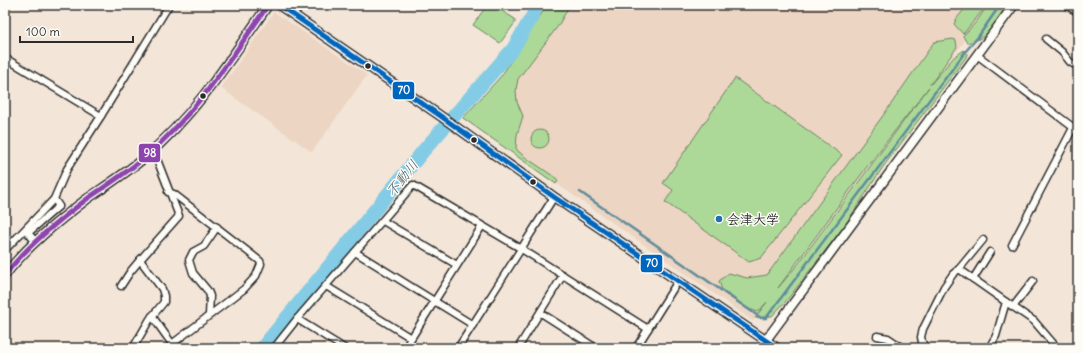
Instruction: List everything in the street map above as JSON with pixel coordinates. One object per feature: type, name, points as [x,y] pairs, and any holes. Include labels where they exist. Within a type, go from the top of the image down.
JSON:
[{"type":"street","points":[[5,250],[54,198],[67,169],[169,5]]},
{"type":"street","points":[[5,276],[36,242],[66,215],[129,170],[163,141],[199,102],[268,5]]},
{"type":"street","points":[[279,5],[442,116],[554,197],[777,348]]},
{"type":"street","points":[[766,340],[1014,5]]},
{"type":"street","points":[[1068,5],[1078,12]]},
{"type":"street","points":[[1046,39],[1062,52],[1070,62],[1078,67]]},
{"type":"street","points":[[977,55],[1076,130],[1012,245]]},
{"type":"street","points":[[5,58],[101,116]]},
{"type":"street","points":[[121,286],[130,272],[179,216],[168,192],[158,162],[150,153]]},
{"type":"street","points":[[274,348],[298,318],[413,185],[520,248],[648,329]]},
{"type":"street","points":[[152,316],[174,346],[210,315],[248,286],[256,276],[261,264],[260,261],[217,227],[174,194],[168,192]]},
{"type":"street","points":[[458,348],[520,248],[554,197]]},
{"type":"street","points":[[36,242],[28,233],[58,206],[54,198]]},
{"type":"street","points":[[383,220],[457,264]]},
{"type":"street","points":[[405,348],[482,226]]},
{"type":"street","points":[[210,315],[210,296],[208,291],[193,273],[189,260],[193,252],[204,246],[217,227]]},
{"type":"street","points":[[926,348],[921,337],[923,329],[944,287],[953,274],[983,240]]},
{"type":"street","points":[[355,252],[473,325]]},
{"type":"street","points":[[973,279],[990,252]]},
{"type":"street","points":[[133,348],[152,316],[164,302],[162,289],[140,260]]},
{"type":"street","points":[[959,269],[1034,321],[1057,348]]},
{"type":"street","points":[[518,348],[563,276]]},
{"type":"street","points":[[636,348],[678,281]]},
{"type":"street","points":[[1012,307],[1033,281]]},
{"type":"street","points":[[326,286],[411,338]]},
{"type":"street","points":[[989,348],[996,336],[1006,302]]},
{"type":"street","points":[[540,313],[596,348]]},
{"type":"street","points":[[298,318],[344,348]]},
{"type":"street","points":[[877,336],[888,338],[902,348]]},
{"type":"shaded area","name":"会津大学","points":[[545,5],[992,5],[753,321],[463,118],[502,76]]},
{"type":"shaded area","points":[[274,12],[367,75],[312,152],[221,88]]},
{"type":"green space","points":[[487,5],[492,5],[515,19],[515,23],[500,43],[473,25]]},
{"type":"green space","points":[[547,5],[568,5],[568,8],[558,26],[518,79],[516,90],[517,102],[523,116],[517,135],[516,148],[525,157],[556,178],[558,181],[556,184],[463,118],[502,75]]},
{"type":"green space","points":[[968,5],[987,5],[963,34],[954,24]]},
{"type":"green space","points":[[988,5],[1007,5],[987,34],[975,41],[967,43],[963,36],[976,22]]},
{"type":"green space","points":[[953,39],[956,41],[957,47],[930,85],[954,57],[964,50],[967,53],[967,56],[883,167],[845,225],[787,300],[772,316],[755,318],[767,302],[758,312],[746,308],[723,293],[719,281],[729,273],[747,278],[767,275],[887,110],[934,42]],"holes":[[[929,87],[798,264],[778,288],[866,168]]]},
{"type":"green space","points":[[735,78],[842,155],[761,258],[749,262],[665,202],[673,190],[663,183]]},
{"type":"green space","points":[[540,130],[546,133],[549,139],[546,145],[540,148],[534,145],[531,139],[534,133]]},
{"type":"waterway","name":"不動川","points":[[262,348],[424,150],[513,49],[533,15],[537,5]]},
{"type":"waterway","points":[[580,192],[761,318],[766,318],[965,52],[978,37],[1000,5]]},
{"type":"transit line","name":"98","points":[[5,275],[23,254],[54,225],[87,199],[137,164],[180,124],[211,86],[268,5]]},
{"type":"transit line","name":"70","points":[[279,5],[442,117],[554,197],[777,348]]},
{"type":"place","name":"会津大学","points":[[719,219]]}]
